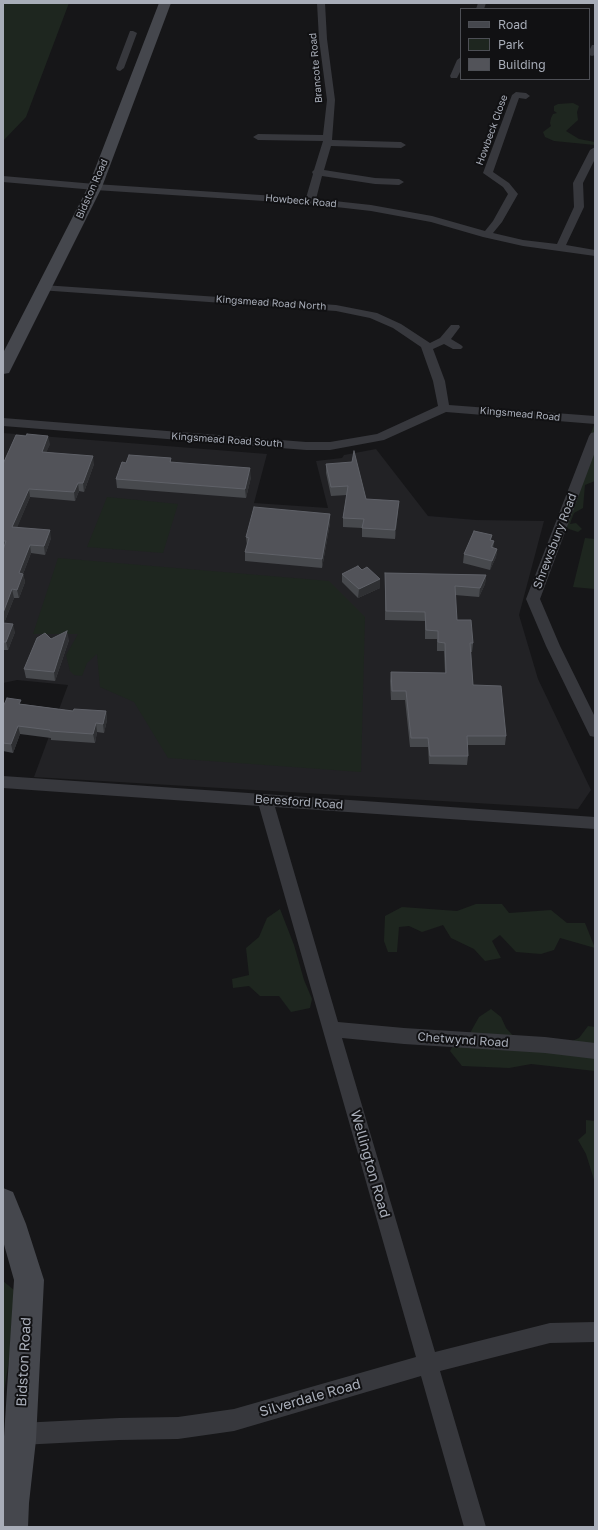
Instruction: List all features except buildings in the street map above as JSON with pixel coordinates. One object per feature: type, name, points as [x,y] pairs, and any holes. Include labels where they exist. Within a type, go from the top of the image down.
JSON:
[{"type":"main road","name":"Bidston Road","points":[[3,369],[95,187],[165,3]]},
{"type":"main road","name":"Bidston Road","points":[[3,1201],[12,1224],[29,1280],[20,1434],[9,1516]]},
{"type":"street","name":"Brancote Road","points":[[310,201],[327,140],[331,100],[323,39],[321,3]]},
{"type":"street","points":[[120,68],[133,32]]},
{"type":"street","points":[[127,50],[148,50]]},
{"type":"street","points":[[454,76],[460,62]]},
{"type":"street","name":"Howbeck Close","points":[[488,235],[513,194],[506,185],[488,173],[516,95],[526,96]]},
{"type":"street","points":[[258,136],[402,145]]},
{"type":"street","points":[[560,247],[579,207],[578,183],[595,150]]},
{"type":"street","points":[[317,172],[376,181],[399,182]]},
{"type":"street","name":"Howbeck Road","points":[[3,178],[95,187],[310,201],[371,208],[432,219],[523,243],[595,253]]},
{"type":"street","name":"Kingsmead Road North","points":[[43,288],[336,308],[373,315],[397,326],[427,348]]},
{"type":"street","points":[[444,408],[439,381],[427,348],[444,340],[455,328]]},
{"type":"street","points":[[444,340],[457,347]]},
{"type":"street","name":"Kingsmead Road","points":[[444,408],[595,420]]},
{"type":"street","name":"Kingsmead Road South","points":[[3,422],[306,446],[330,446],[380,437],[444,408]]},
{"type":"street","name":"Shrewsbury Road","points":[[595,436],[533,598],[553,646],[595,732]]},
{"type":"street","name":"Beresford Road","points":[[3,782],[595,822]]},
{"type":"street","name":"Wellington Road","points":[[265,800],[475,1527]]},
{"type":"street","name":"Chetwynd Road","points":[[331,1029],[404,1036],[546,1045],[595,1051]]},
{"type":"street","name":"Silverdale Road","points":[[20,1434],[119,1428],[178,1428],[234,1420],[428,1364],[550,1333],[595,1332]]},
{"type":"shaded area","points":[[3,433],[267,454],[254,503],[328,508],[316,461],[342,458],[344,455],[376,449],[428,516],[476,520],[544,521],[519,615],[538,679],[591,790],[578,809],[34,777],[68,685],[17,680],[3,683]]},
{"type":"green space","points":[[3,3],[69,3],[26,117],[3,141]]},
{"type":"green space","points":[[573,103],[579,106],[577,112],[578,120],[566,131],[579,139],[595,142],[595,145],[554,141],[545,137],[543,132],[551,126],[551,118],[553,114],[557,113],[554,111],[554,106],[558,104]]},
{"type":"green space","points":[[595,423],[595,481],[585,485],[583,508],[574,513],[570,524],[576,523],[582,529],[578,532],[569,529],[558,522]]},
{"type":"green space","points":[[107,497],[178,504],[163,553],[87,547]]},
{"type":"green space","points":[[585,538],[595,539],[595,589],[573,587]]},
{"type":"green space","points":[[58,558],[329,581],[365,617],[361,772],[168,758],[134,702],[100,687],[97,654],[87,663],[82,676],[74,675],[70,671],[66,655],[78,634],[33,634]]},
{"type":"green space","points":[[476,904],[502,904],[509,913],[551,910],[567,923],[585,923],[595,948],[560,938],[554,950],[541,954],[516,952],[500,935],[492,941],[501,958],[485,961],[474,949],[451,938],[443,925],[422,932],[409,926],[399,927],[397,952],[388,952],[384,941],[385,916],[402,907],[457,911]]},
{"type":"green space","points":[[280,909],[312,999],[310,1008],[291,1012],[279,996],[260,996],[249,986],[233,988],[232,979],[249,975],[246,948],[259,937],[267,918]]},
{"type":"green space","points":[[491,1009],[501,1017],[506,1028],[517,1040],[568,1043],[579,1038],[588,1026],[595,1027],[595,1071],[531,1064],[509,1068],[462,1066],[450,1051],[459,1036],[470,1033],[479,1017]]},
{"type":"green space","points":[[586,1120],[595,1121],[595,1183],[586,1154],[578,1140],[586,1133]]},
{"type":"green space","points":[[3,1281],[14,1290],[10,1353],[3,1399]]}]
